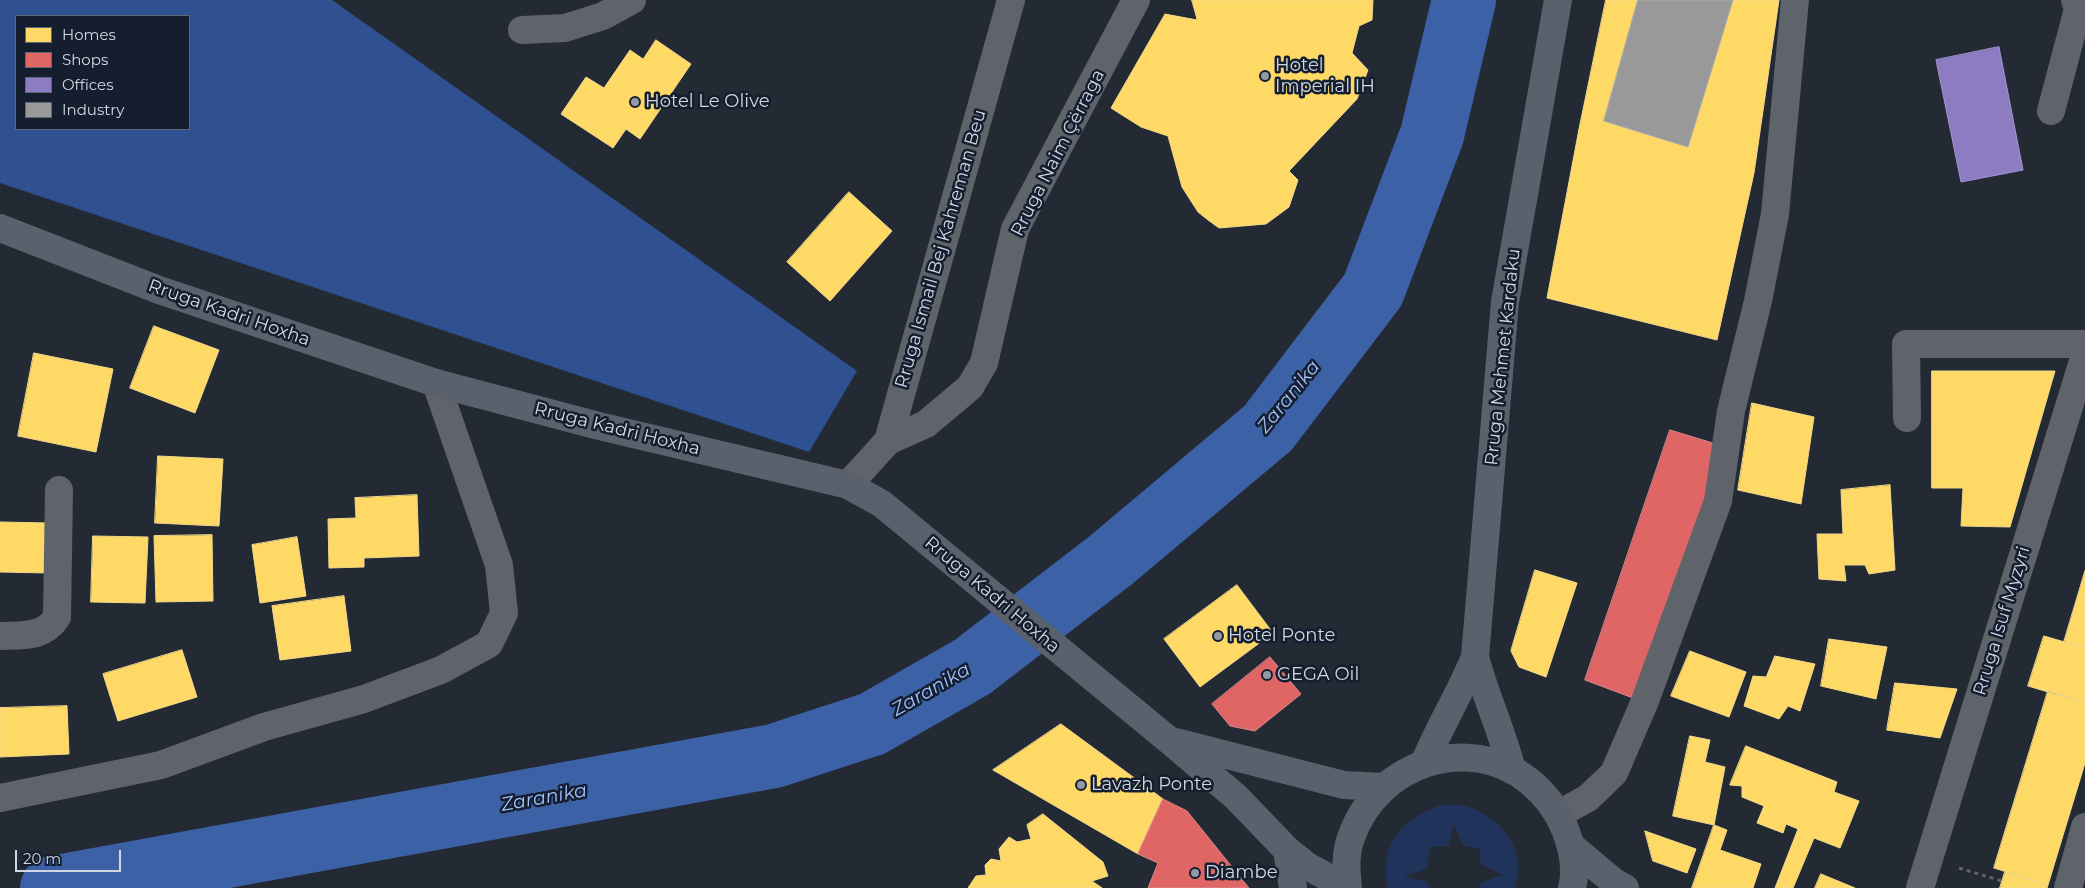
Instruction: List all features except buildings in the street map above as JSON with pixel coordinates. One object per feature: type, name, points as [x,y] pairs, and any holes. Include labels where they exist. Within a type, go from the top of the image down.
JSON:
[{"type":"main road","name":"Rruga Mehmet Kardaku","points":[[1424,764],[1432,742],[1462,688],[1475,657],[1505,302],[1558,0]]},
{"type":"main road","name":"Rruga Kadri Hoxha","points":[[0,228],[159,290],[436,383],[599,426],[848,485],[882,504],[1170,741],[1236,797],[1287,850],[1307,866],[1348,888]]},
{"type":"main road","name":"Rruga Mehmet Kardaku","points":[[1475,657],[1484,690],[1512,770]]},
{"type":"main road","name":"Rruga Kadri Hoxha","points":[[1170,741],[1344,785],[1383,787]]},
{"type":"main road","points":[[1348,888],[1346,865],[1351,836],[1364,810],[1383,787],[1398,775],[1424,764],[1450,758],[1469,757],[1487,760],[1512,770],[1542,792],[1560,814],[1572,846],[1574,880],[1572,888]]},
{"type":"main road","points":[[1572,846],[1614,882],[1625,888]]},
{"type":"main road","points":[[1287,850],[1293,888]]},
{"type":"street","points":[[522,30],[565,28],[603,16],[632,0]]},
{"type":"street","name":"Rruga Ismail Bej Kahreman Beu","points":[[848,485],[888,441],[1011,0]]},
{"type":"street","name":"Rruga Naim Çërraga","points":[[888,441],[926,424],[970,387],[984,363],[1015,229],[1136,0]]},
{"type":"street","points":[[1560,814],[1588,798],[1614,773],[1645,701],[1718,501],[1731,411],[1758,301],[1775,214],[1795,0]]},
{"type":"street","points":[[2051,111],[2078,8],[2075,0]]},
{"type":"street","points":[[1907,418],[1906,344],[2085,344]]},
{"type":"street","name":"Rruga Isuf Myzyri","points":[[1920,888],[1927,859],[2085,355]]},
{"type":"street","points":[[0,798],[161,765],[264,727],[364,699],[441,670],[489,644],[504,613],[499,565],[436,383]]},
{"type":"street","points":[[0,636],[32,634],[50,627],[57,617],[59,490]]},
{"type":"street","points":[[2068,888],[2085,827]]},
{"type":"path","points":[[1927,859],[2002,880]]},
{"type":"shaded area","points":[[0,0],[332,0],[857,371],[809,452],[0,183]]},
{"type":"shaded area","points":[[1442,805],[1462,805],[1490,817],[1500,826],[1515,848],[1518,874],[1515,888],[1480,888],[1480,883],[1502,875],[1480,863],[1480,848],[1463,846],[1454,824],[1448,846],[1429,847],[1428,868],[1404,877],[1428,882],[1429,888],[1388,888],[1387,859],[1390,846],[1397,835],[1405,825],[1416,817]]},
{"type":"waterway","name":"Zaranika","points":[[52,888],[774,756],[872,724],[972,667],[1111,560],[1268,428],[1373,290],[1432,135],[1464,0]]},
{"type":"place","name":"Hotel Imperial IH","points":[[1265,76]]},
{"type":"place","name":"Hotel Le Olive","points":[[635,102]]},
{"type":"place","name":"Hotel Ponte","points":[[1218,636]]},
{"type":"place","name":"GEGA Oil","points":[[1267,675]]},
{"type":"place","name":"Lavazh Ponte","points":[[1081,785]]},
{"type":"place","name":"Diambe","points":[[1195,873]]}]
